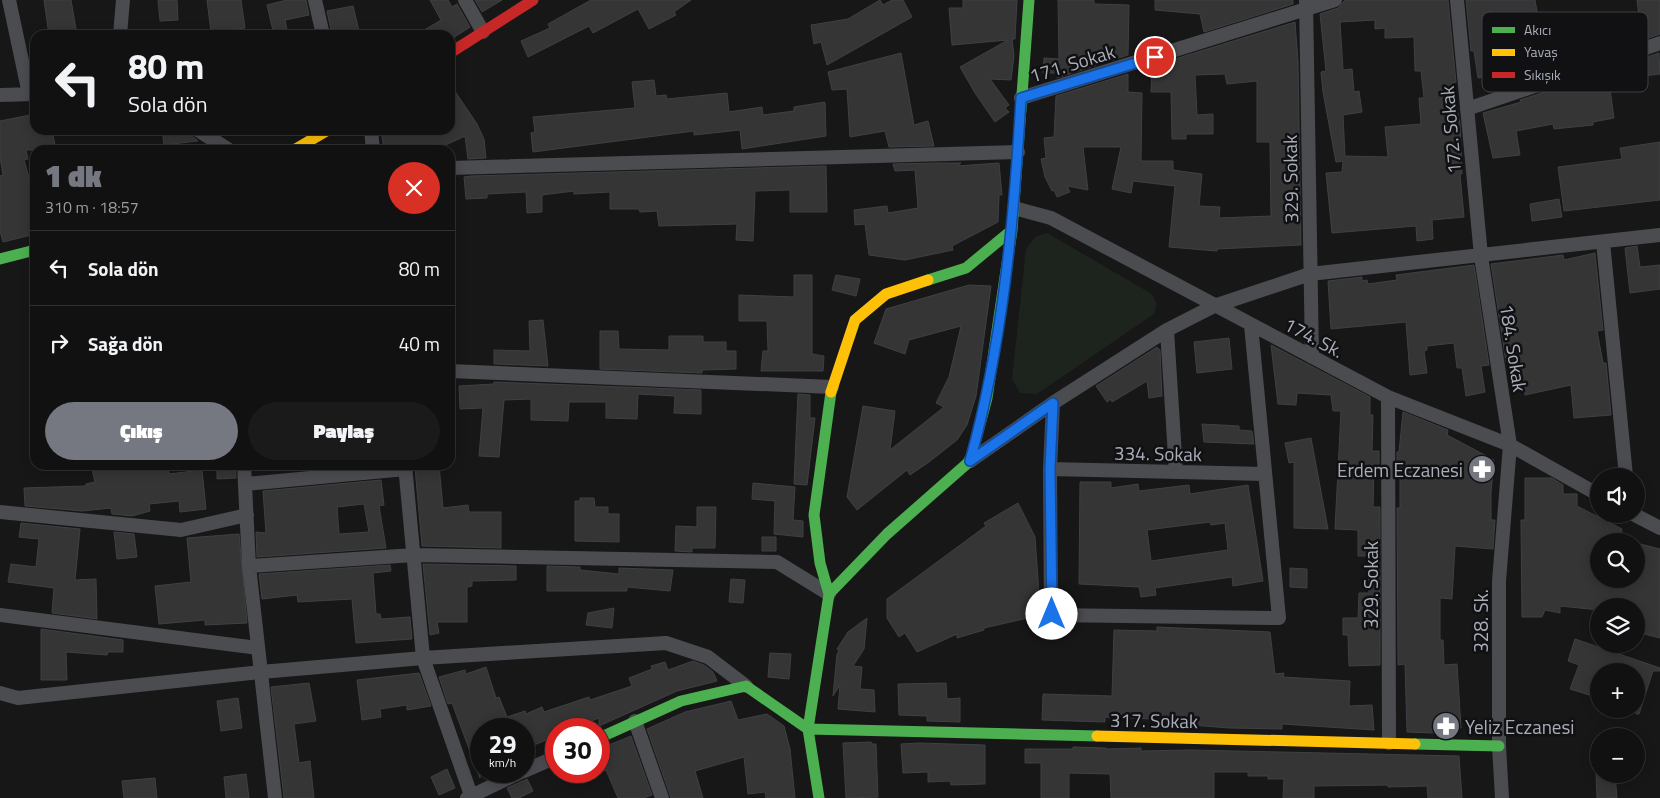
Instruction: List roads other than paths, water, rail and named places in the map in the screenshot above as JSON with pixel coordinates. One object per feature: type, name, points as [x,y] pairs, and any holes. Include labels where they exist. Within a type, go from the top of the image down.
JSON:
[{"type":"main road","points":[[455,50],[533,0]]},
{"type":"main road","points":[[830,594],[887,534],[970,461],[987,398],[1012,230],[1029,0]]},
{"type":"main road","points":[[302,145],[320,135]]},
{"type":"main road","points":[[819,798],[808,728],[830,594],[820,563],[814,515],[832,387],[855,320],[886,294],[966,268],[1012,230]]},
{"type":"main road","points":[[0,259],[30,251]]},
{"type":"main road","points":[[610,733],[681,701],[746,686],[808,728]]},
{"type":"main road","name":"317. Sokak","points":[[808,728],[1499,746]]},
{"type":"street","points":[[8,0],[30,86]]},
{"type":"street","points":[[120,30],[123,0]]},
{"type":"street","points":[[316,0],[322,30]]},
{"type":"street","points":[[465,0],[482,32]]},
{"type":"street","name":"171. Sokak","points":[[1021,98],[1307,5],[1335,0]]},
{"type":"street","name":"172. Sokak","points":[[1457,0],[1481,256]]},
{"type":"street","name":"329. Sokak","points":[[1307,5],[1312,357]]},
{"type":"street","points":[[1648,47],[1660,43]]},
{"type":"street","points":[[1467,109],[1517,92]]},
{"type":"street","points":[[0,95],[30,94]]},
{"type":"street","points":[[206,135],[221,145]]},
{"type":"street","points":[[455,168],[1018,152]]},
{"type":"street","name":"174. Sk.","points":[[1014,208],[1051,218],[1388,397],[1510,445],[1590,490]]},
{"type":"street","points":[[970,461],[1053,403],[1167,330],[1214,306],[1310,274],[1660,235]]},
{"type":"street","points":[[1603,242],[1625,468]]},
{"type":"street","name":"184. Sokak","points":[[1481,256],[1510,445]]},
{"type":"street","points":[[1053,403],[1050,469],[1052,614],[1279,618],[1251,325]]},
{"type":"street","points":[[1167,330],[1176,472]]},
{"type":"street","points":[[455,371],[832,387]]},
{"type":"street","name":"329. Sokak","points":[[1388,397],[1389,743]]},
{"type":"street","name":"328. Sk.","points":[[1502,798],[1499,746],[1498,581],[1510,445]]},
{"type":"street","name":"334. Sokak","points":[[1050,469],[1265,474]]},
{"type":"street","points":[[245,470],[250,566],[276,798]]},
{"type":"street","points":[[246,484],[377,470]]},
{"type":"street","points":[[405,470],[423,658],[470,797],[499,783]]},
{"type":"street","points":[[0,512],[181,530],[247,515]]},
{"type":"street","points":[[1645,520],[1660,528]]},
{"type":"street","points":[[250,566],[414,556],[777,562],[830,594]]},
{"type":"street","points":[[0,615],[258,648]]},
{"type":"street","points":[[0,693],[18,698],[261,672],[423,658],[666,643],[708,657],[746,686]]},
{"type":"street","points":[[635,721],[662,798]]},
{"type":"place","name":"Erdem Eczanesi","points":[[1482,469]]},
{"type":"place","name":"Yeliz Eczanesi","points":[[1446,726]]}]
